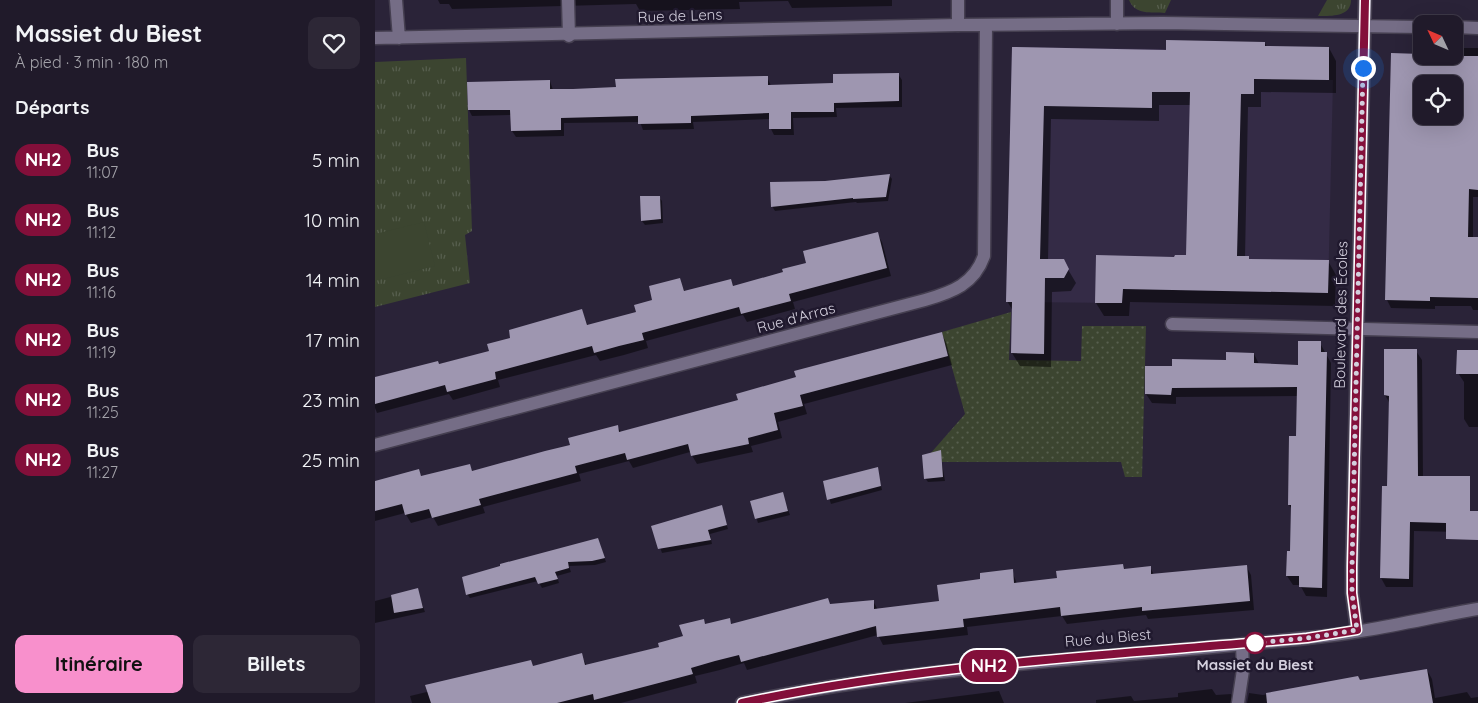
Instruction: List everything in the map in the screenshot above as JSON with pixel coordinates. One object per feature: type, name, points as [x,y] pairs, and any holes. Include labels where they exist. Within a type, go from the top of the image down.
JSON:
[{"type":"street","points":[[396,0],[399,38]]},
{"type":"street","points":[[568,0],[569,36]]},
{"type":"street","points":[[958,0],[958,25]]},
{"type":"street","points":[[1117,0],[1117,24]]},
{"type":"street","name":"Boulevard des Écoles","points":[[1357,630],[1352,584],[1365,0]]},
{"type":"street","name":"Rue de Lens","points":[[375,38],[569,36],[958,25],[1117,24],[1413,27]]},
{"type":"street","name":"Rue d'Arras","points":[[375,445],[916,303],[961,287],[976,274],[984,256],[986,25]]},
{"type":"street","points":[[1463,27],[1478,28]]},
{"type":"street","points":[[1172,324],[1478,332]]},
{"type":"street","name":"Rue du Biest","points":[[742,703],[842,684],[996,666],[1307,638],[1478,609]]},
{"type":"street","points":[[1238,703],[1243,670],[1242,644]]},
{"type":"shaded area","points":[[1012,47],[1166,49],[1164,79],[1333,80],[1328,293],[1123,289],[1122,303],[1006,302]]},
{"type":"green space","points":[[1129,0],[1171,0],[1165,13],[1139,10]]},
{"type":"green space","points":[[1327,0],[1351,0],[1348,10],[1344,13],[1318,16]]},
{"type":"green space","points":[[466,58],[472,231],[465,235],[470,283],[375,307],[375,62]]},
{"type":"green space","points":[[424,222],[435,266],[375,281],[375,234]]},
{"type":"green space","points":[[1011,312],[1009,360],[1081,361],[1082,326],[1146,326],[1142,477],[1125,477],[1121,462],[923,462],[965,414],[942,332]]},
{"type":"building","points":[[1166,40],[1265,42],[1265,46],[1329,47],[1329,80],[1254,79],[1254,94],[1241,94],[1237,256],[1249,256],[1249,259],[1329,260],[1328,293],[1123,289],[1122,303],[1095,303],[1096,255],[1174,257],[1175,255],[1186,255],[1190,92],[1152,92],[1152,108],[1044,106],[1040,259],[1064,259],[1069,269],[1064,278],[1045,278],[1044,354],[1011,353],[1012,302],[1006,302],[1012,47],[1166,50]]},
{"type":"building","points":[[1391,53],[1413,54],[1413,65],[1463,65],[1463,56],[1478,56],[1478,190],[1469,189],[1468,237],[1478,237],[1478,298],[1430,297],[1430,301],[1385,300]]},
{"type":"building","points":[[899,73],[899,101],[834,103],[834,112],[791,112],[791,129],[769,129],[769,113],[691,116],[691,123],[638,124],[638,116],[561,118],[561,130],[511,131],[510,110],[468,110],[467,82],[550,80],[550,89],[573,89],[616,87],[615,79],[768,76],[768,85],[833,83],[833,74]]},
{"type":"building","points":[[890,174],[886,197],[853,198],[771,207],[770,182],[825,181]]},
{"type":"building","points":[[640,196],[660,196],[661,219],[641,221]]},
{"type":"building","points":[[878,232],[887,268],[789,294],[791,301],[741,314],[739,307],[642,333],[644,340],[594,353],[592,346],[495,372],[496,379],[447,392],[445,385],[375,404],[375,377],[438,361],[439,364],[489,351],[487,344],[510,338],[509,330],[582,309],[587,325],[636,312],[634,305],[652,300],[649,286],[680,278],[684,291],[731,279],[733,286],[783,272],[782,269],[806,263],[803,251]]},
{"type":"building","points":[[942,332],[948,356],[800,395],[803,406],[774,413],[778,430],[748,438],[749,444],[691,456],[688,444],[627,460],[625,453],[575,466],[577,473],[479,499],[481,505],[432,518],[429,509],[405,515],[402,504],[375,511],[375,481],[419,469],[421,476],[470,464],[472,471],[570,445],[568,438],[618,425],[619,432],[738,400],[736,394],[796,377],[794,371]]},
{"type":"building","points":[[1298,341],[1321,341],[1321,352],[1327,352],[1322,588],[1299,587],[1299,576],[1286,576],[1287,551],[1290,551],[1291,505],[1288,505],[1289,436],[1296,436],[1297,387],[1172,388],[1171,395],[1145,394],[1145,366],[1172,366],[1172,359],[1226,360],[1226,352],[1254,353],[1254,363],[1298,365]]},
{"type":"building","points":[[1384,349],[1417,349],[1418,476],[1470,476],[1470,511],[1478,511],[1478,540],[1446,539],[1446,523],[1410,522],[1409,579],[1380,578],[1382,486],[1387,486],[1389,396],[1384,395]]},
{"type":"building","points":[[1457,350],[1478,350],[1478,374],[1456,374]]},
{"type":"building","points":[[941,450],[943,477],[924,479],[922,455]]},
{"type":"building","points":[[878,467],[881,486],[827,500],[823,481]]},
{"type":"building","points":[[783,492],[788,511],[755,519],[750,501]]},
{"type":"building","points":[[722,505],[727,525],[708,530],[711,540],[658,549],[651,526]]},
{"type":"building","points":[[598,538],[605,558],[592,561],[568,562],[569,568],[555,572],[558,579],[538,584],[535,577],[466,595],[462,577],[500,566],[500,564]]},
{"type":"building","points":[[1123,564],[1124,569],[1151,566],[1151,574],[1247,565],[1250,601],[1142,611],[1142,607],[1061,616],[1060,607],[963,619],[964,627],[877,637],[876,626],[741,662],[739,655],[715,661],[691,668],[693,674],[594,700],[593,694],[557,703],[431,703],[425,685],[531,660],[533,666],[582,653],[585,665],[659,647],[658,643],[683,636],[679,625],[704,619],[705,624],[730,618],[731,624],[828,598],[830,604],[874,600],[874,609],[939,601],[937,585],[980,579],[980,573],[1013,569],[1014,583],[1057,578],[1056,571]]},
{"type":"building","points":[[418,588],[423,608],[394,613],[391,595]]},
{"type":"building","points":[[1427,669],[1433,703],[1267,703],[1266,693],[1358,676],[1360,680]]},
{"type":"bus line","name":"NH2","points":[[742,703],[842,684],[1069,658],[1307,638],[1357,630],[1352,593],[1352,567],[1365,0]]},
{"type":"place","name":"Massiet du Biest","points":[[1255,643]]},
{"type":"route","points":[[1255,643],[1326,636],[1357,630],[1352,593],[1352,567],[1363,68]]}]
